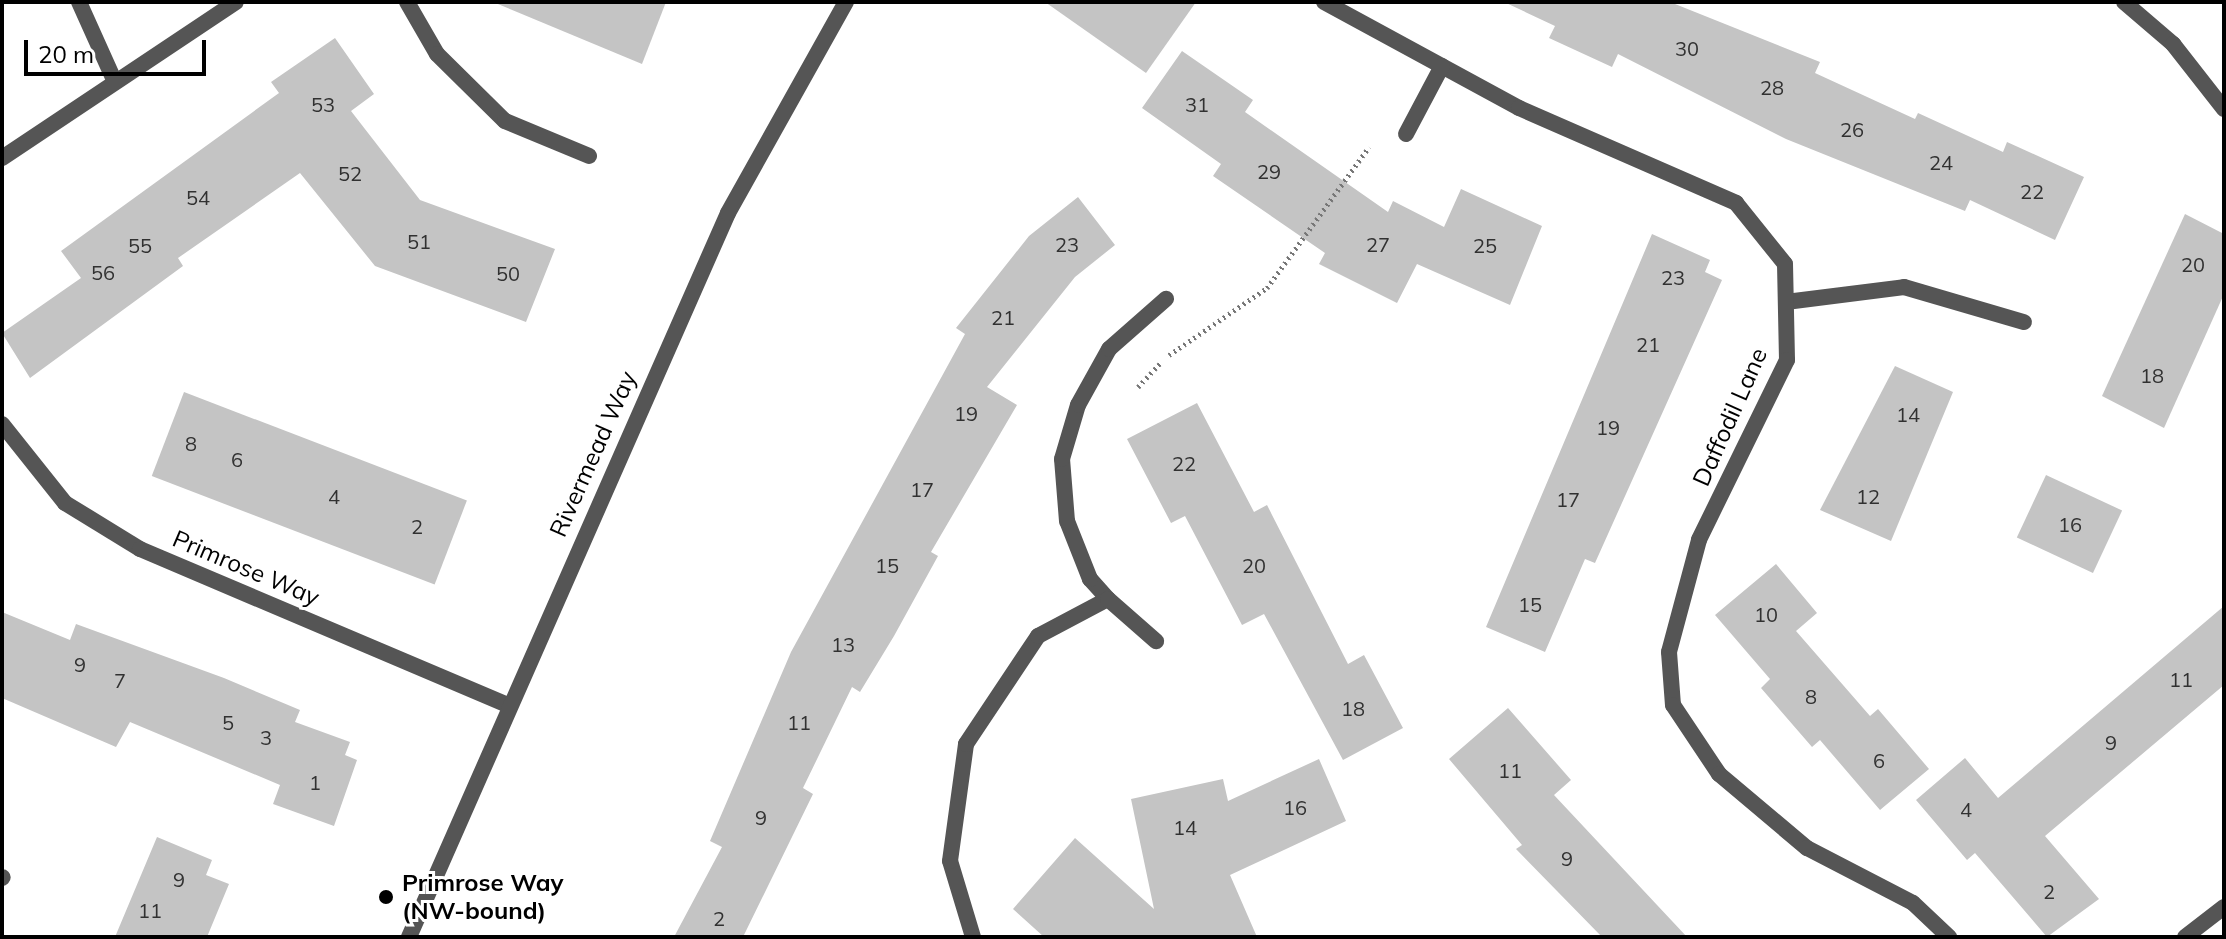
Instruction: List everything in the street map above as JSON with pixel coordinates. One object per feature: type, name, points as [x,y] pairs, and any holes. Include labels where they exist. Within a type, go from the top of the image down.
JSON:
[{"type":"street","points":[[79,2],[114,80]]},
{"type":"street","points":[[2,158],[114,80],[236,2]]},
{"type":"street","points":[[407,2],[437,54],[505,121],[589,156]]},
{"type":"street","name":"Rivermead Way","points":[[409,937],[507,705],[728,213],[846,2]]},
{"type":"street","name":"Daffodil Lane","points":[[1324,2],[1442,66],[1736,203],[1785,264],[1787,360],[1699,540],[1669,652],[1673,705],[1719,774],[1807,848],[1913,903],[1949,937]]},
{"type":"street","points":[[2124,2],[2173,44],[2224,109]]},
{"type":"street","points":[[1406,134],[1442,66]]},
{"type":"street","points":[[1786,302],[1904,287],[2024,322]]},
{"type":"street","points":[[1156,641],[1090,579],[1067,521],[1062,459],[1078,405],[1109,349],[1166,299]]},
{"type":"street","name":"Primrose Way","points":[[2,424],[65,503],[140,549],[507,705]]},
{"type":"street","points":[[967,935],[950,861],[966,744],[1038,636],[1108,599]]},
{"type":"street","points":[[2185,937],[2224,907]]},
{"type":"path","points":[[1127,398],[1166,357],[1267,288],[1363,149],[1406,134]]},
{"type":"building","points":[[493,2],[666,2],[642,64]]},
{"type":"building","points":[[1045,2],[1196,2],[1146,73]]},
{"type":"building","points":[[1504,2],[1670,2],[1820,62],[1815,73],[1915,119],[1918,113],[2003,152],[2007,142],[2084,177],[2055,240],[1970,200],[1965,211],[1786,139],[1618,54],[1612,67],[1549,38],[1555,26]]},
{"type":"building","points":[[335,38],[374,94],[351,111],[420,200],[555,249],[526,322],[375,266],[300,173],[178,258],[183,266],[30,378],[2,333],[81,278],[61,251],[279,93],[271,82]]},
{"type":"building","points":[[1182,51],[1253,100],[1245,112],[1388,212],[1393,201],[1444,227],[1461,189],[1542,226],[1510,305],[1417,264],[1397,303],[1319,264],[1325,253],[1213,176],[1221,164],[1142,108]]},
{"type":"building","points":[[1078,197],[1115,245],[1075,277],[987,387],[1017,405],[931,552],[938,556],[894,636],[860,692],[852,687],[803,788],[813,794],[743,937],[674,937],[722,847],[710,841],[791,652],[965,334],[956,328],[1029,236]]},
{"type":"building","points":[[2185,214],[2224,234],[2224,294],[2164,428],[2102,396]]},
{"type":"building","points":[[1652,234],[1710,260],[1705,272],[1722,280],[1595,563],[1585,559],[1545,652],[1486,627]]},
{"type":"building","points":[[1895,366],[1953,392],[1891,541],[1820,510]]},
{"type":"building","points":[[184,392],[467,501],[435,585],[152,476]]},
{"type":"building","points":[[1197,403],[1254,512],[1267,505],[1348,664],[1364,655],[1403,728],[1343,760],[1264,614],[1242,625],[1185,516],[1171,523],[1127,439]]},
{"type":"building","points":[[2046,475],[2122,510],[2093,573],[2017,538]]},
{"type":"building","points":[[1776,564],[1817,613],[1796,631],[1870,716],[1878,709],[1929,769],[1880,810],[1820,740],[1812,747],[1761,688],[1770,679],[1715,615]]},
{"type":"building","points":[[2224,606],[2224,685],[2045,836],[2099,899],[2047,937],[1975,853],[1967,860],[1916,800],[1965,758],[1998,798]]},
{"type":"building","points":[[2,612],[70,640],[76,624],[224,678],[300,710],[295,722],[350,742],[345,755],[357,760],[334,826],[273,804],[280,785],[130,722],[116,747],[2,698]]},
{"type":"building","points":[[1508,708],[1571,780],[1554,795],[1687,937],[1602,937],[1516,849],[1522,845],[1449,759]]},
{"type":"building","points":[[1319,759],[1346,821],[1230,875],[1257,937],[1044,937],[1013,909],[1075,838],[1154,909],[1131,799],[1223,779],[1228,801]]},
{"type":"building","points":[[157,837],[212,860],[206,875],[229,884],[207,937],[115,937]]},
{"type":"place","name":"Primrose Way (NW-bound)","points":[[386,897]]}]
